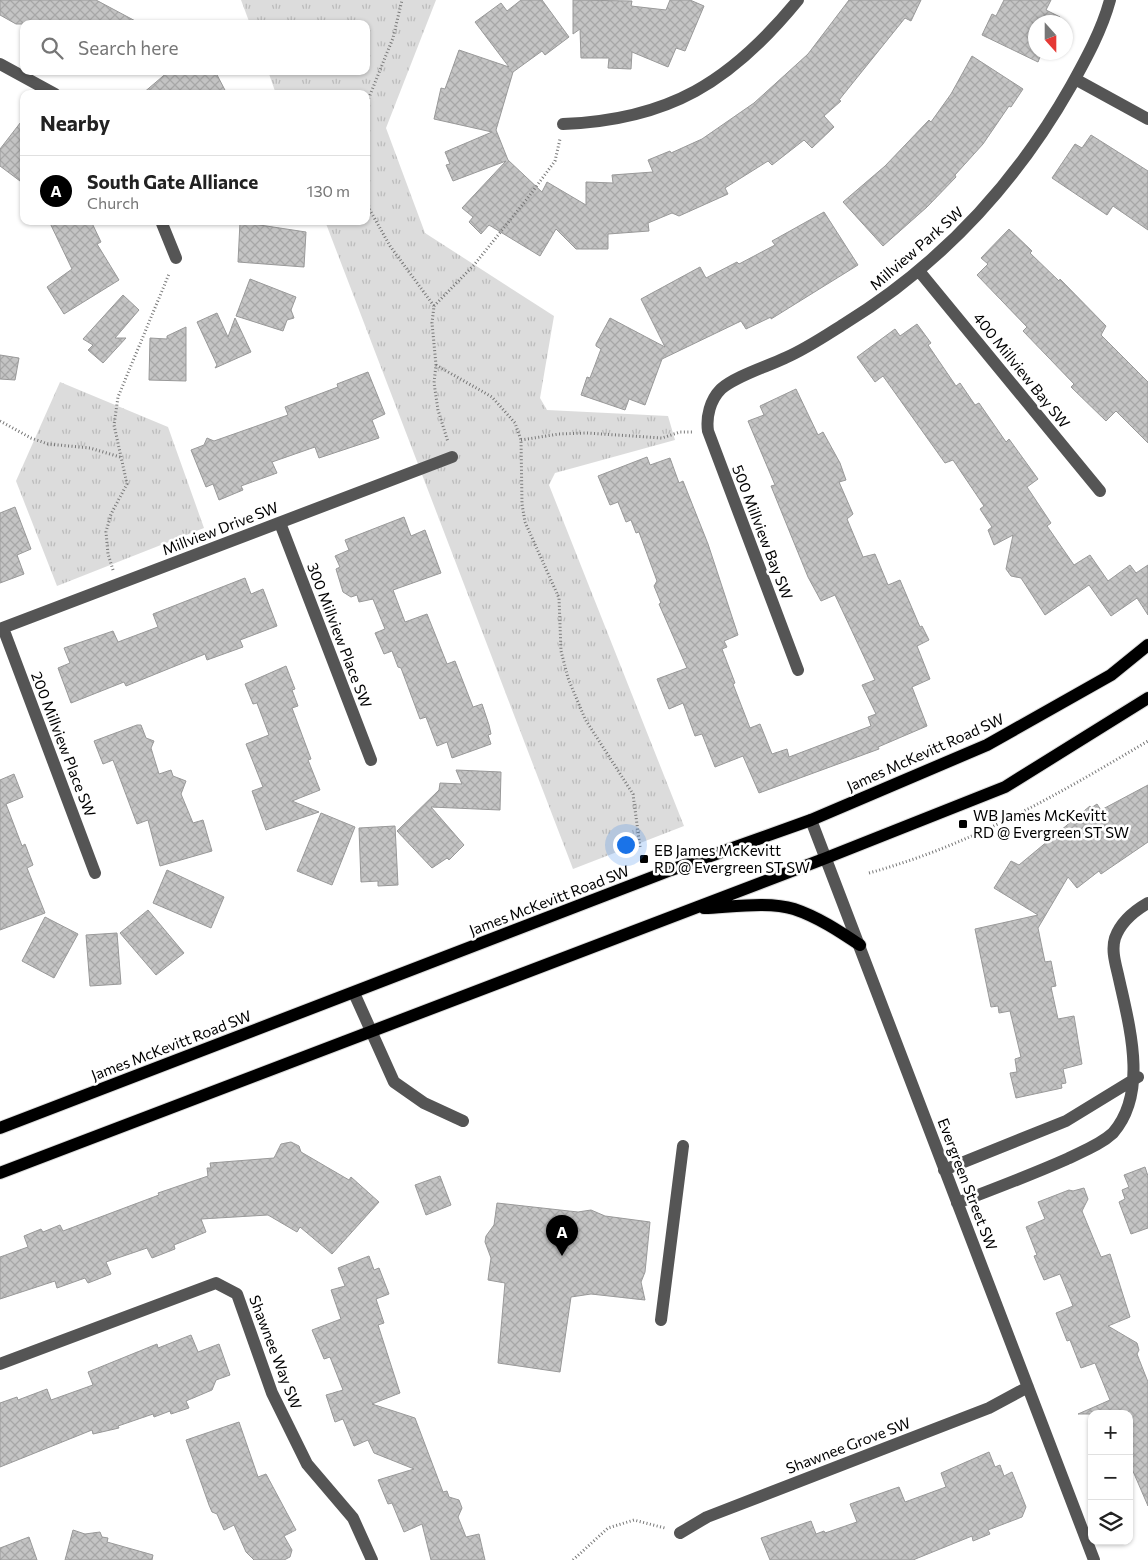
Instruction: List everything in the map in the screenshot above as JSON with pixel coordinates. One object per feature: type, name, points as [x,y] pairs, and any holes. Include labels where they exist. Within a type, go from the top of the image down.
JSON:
[{"type":"main road","name":"James McKevitt Road SW","points":[[0,1128],[671,870],[811,820],[987,744],[1111,675],[1148,645]]},
{"type":"main road","points":[[0,1173],[370,1030],[826,858],[1005,787],[1148,698]]},
{"type":"main road","points":[[689,909],[757,905],[794,909],[835,928],[860,944]]},
{"type":"street","points":[[563,124],[596,123],[637,115],[685,98],[740,60],[774,28],[798,0]]},
{"type":"street","name":"Millview Park SW","points":[[712,404],[720,390],[730,382],[823,338],[862,314],[919,271],[977,217],[1005,184],[1055,115],[1075,79],[1110,0]]},
{"type":"street","points":[[0,64],[20,75]]},
{"type":"street","points":[[21,75],[49,90]]},
{"type":"street","points":[[1075,79],[1148,119]]},
{"type":"street","points":[[163,225],[176,258]]},
{"type":"street","name":"400 Millview Bay SW","points":[[919,271],[1100,491]]},
{"type":"street","name":"500 Millview Bay SW","points":[[712,404],[708,415],[708,431],[798,670]]},
{"type":"street","name":"Millview Drive SW","points":[[1,628],[452,457]]},
{"type":"street","name":"300 Millview Place SW","points":[[280,523],[370,760]]},
{"type":"street","name":"200 Millview Place SW","points":[[1,628],[95,872]]},
{"type":"street","name":"Evergreen Street SW","points":[[811,820],[1094,1560]]},
{"type":"street","points":[[957,1203],[1044,1169],[1105,1140],[1129,1113],[1135,1101],[1138,1065],[1113,951],[1120,926],[1133,912],[1148,902]]},
{"type":"street","points":[[354,993],[394,1082],[424,1104],[463,1121]]},
{"type":"street","points":[[944,1170],[1066,1121],[1138,1077]]},
{"type":"street","points":[[661,1320],[684,1146]]},
{"type":"street","name":"Shawnee Way SW","points":[[0,1364],[216,1283],[236,1294],[272,1394],[307,1464],[352,1518],[372,1560]]},
{"type":"street","name":"Shawnee Grove SW","points":[[680,1533],[707,1517],[989,1408],[1028,1387]]},
{"type":"path","points":[[370,95],[393,38],[402,0]]},
{"type":"path","points":[[452,457],[438,410],[434,383],[436,365],[432,323],[434,306],[474,265],[555,161],[563,124]]},
{"type":"path","points":[[370,211],[385,239],[434,306]]},
{"type":"path","points":[[118,584],[108,554],[106,532],[111,514],[127,484],[114,425],[118,397],[176,258]]},
{"type":"path","points":[[436,365],[492,397],[514,423],[521,440],[522,504],[525,522],[559,598],[561,651],[568,678],[585,719],[633,794],[640,847]]},
{"type":"path","points":[[0,421],[30,438],[48,444],[90,448],[120,457]]},
{"type":"path","points":[[521,440],[559,434],[587,433],[662,438],[680,432],[708,431]]},
{"type":"path","points":[[868,873],[914,860],[1010,820],[1148,740]]},
{"type":"path","points":[[573,1560],[608,1528],[634,1520],[680,1533]]},
{"type":"green space","points":[[241,0],[436,0],[386,128],[425,233],[554,316],[540,398],[547,410],[668,416],[675,440],[555,473],[549,485],[684,826],[573,869],[327,225],[370,225],[370,90],[275,90],[269,75],[370,75],[370,20],[248,20]]},
{"type":"green space","points":[[60,382],[168,427],[204,528],[57,586],[16,481]]},
{"type":"building","points":[[0,0],[96,0],[134,20],[20,20],[20,24],[16,24],[0,15]]},
{"type":"building","points":[[521,0],[542,0],[569,37],[545,55],[542,51],[513,72],[496,130],[508,160],[542,192],[547,182],[586,205],[586,182],[613,183],[612,175],[653,172],[648,160],[670,151],[671,153],[702,139],[754,103],[808,54],[849,0],[921,0],[911,21],[905,18],[839,100],[841,101],[824,116],[834,127],[812,148],[804,140],[772,165],[768,161],[725,188],[728,194],[679,216],[672,213],[648,223],[649,231],[608,234],[608,249],[576,249],[556,229],[540,256],[489,225],[481,234],[469,222],[473,217],[462,208],[506,161],[453,181],[446,165],[450,164],[445,152],[492,132],[434,119],[441,88],[445,89],[459,50],[509,67],[475,22],[501,3],[507,11]]},
{"type":"building","points":[[573,0],[632,1],[631,6],[666,10],[670,0],[690,0],[704,6],[685,51],[676,48],[668,67],[632,52],[631,69],[608,68],[609,58],[581,58],[580,29],[573,34]]},
{"type":"building","points":[[1004,0],[1051,0],[1046,10],[1056,15],[1028,15],[1028,57],[982,35],[992,14],[996,16]]},
{"type":"building","points":[[972,56],[1023,89],[983,144],[955,175],[956,177],[927,207],[883,246],[843,202],[885,166],[929,120],[931,122],[951,94]]},
{"type":"building","points":[[164,75],[217,75],[225,90],[147,90]]},
{"type":"building","points":[[20,123],[20,181],[0,166],[0,149]]},
{"type":"building","points":[[1091,135],[1148,171],[1148,230],[1113,206],[1107,215],[1052,178],[1075,144],[1082,148]]},
{"type":"building","points":[[824,212],[858,265],[771,319],[771,317],[746,329],[741,321],[662,359],[645,405],[629,399],[625,410],[581,395],[587,377],[590,378],[601,349],[596,344],[610,318],[665,347],[641,299],[700,267],[706,278],[737,262],[739,264],[775,245],[772,241]]},
{"type":"building","points":[[51,225],[93,225],[101,242],[97,244],[119,280],[64,314],[47,287],[72,269]]},
{"type":"building","points":[[240,225],[260,225],[306,232],[304,267],[238,262]]},
{"type":"building","points":[[1009,229],[1032,251],[1030,253],[1059,281],[1060,279],[1106,326],[1101,335],[1148,382],[1148,443],[1116,411],[1106,421],[1071,387],[1074,384],[1023,331],[1027,327],[977,275],[988,264],[981,258]]},
{"type":"building","points":[[250,279],[296,297],[291,310],[294,318],[287,320],[283,331],[236,316]]},
{"type":"building","points":[[123,295],[139,310],[115,338],[126,338],[103,363],[88,350],[93,345],[83,339]]},
{"type":"building","points":[[217,313],[228,337],[235,318],[251,352],[215,368],[217,365],[197,322]]},
{"type":"building","points":[[917,324],[931,343],[928,345],[956,386],[960,383],[975,405],[979,403],[1006,442],[1009,439],[1038,479],[1027,487],[1051,523],[1047,526],[1074,565],[1090,555],[1108,581],[1130,565],[1136,573],[1148,565],[1148,615],[1137,598],[1111,616],[1089,585],[1045,615],[1021,578],[1011,576],[1006,569],[1013,535],[994,545],[988,530],[992,527],[980,509],[984,506],[953,460],[945,463],[883,376],[875,382],[857,357],[895,329],[900,336]]},
{"type":"building","points":[[186,327],[186,381],[149,380],[150,338],[167,339],[167,336]]},
{"type":"building","points":[[0,355],[19,358],[15,380],[0,379]]},
{"type":"building","points":[[368,372],[385,414],[372,420],[379,438],[319,458],[315,447],[272,462],[277,473],[241,486],[243,490],[219,500],[213,484],[206,487],[191,450],[204,445],[207,438],[214,441],[288,415],[285,407],[338,387],[337,384]]},
{"type":"building","points":[[796,389],[818,435],[823,432],[840,463],[846,480],[839,482],[853,514],[847,519],[863,557],[875,554],[888,585],[900,580],[920,627],[922,626],[929,640],[917,646],[930,679],[912,687],[927,726],[878,747],[879,749],[759,793],[743,756],[715,767],[702,734],[695,736],[683,703],[669,709],[657,679],[687,668],[659,604],[661,603],[654,586],[657,581],[639,532],[636,533],[631,520],[626,522],[618,502],[610,505],[598,476],[647,457],[650,465],[670,458],[679,483],[683,481],[708,544],[738,635],[724,641],[727,647],[722,649],[735,683],[733,684],[750,728],[760,724],[772,754],[787,749],[789,757],[871,726],[868,717],[876,714],[862,685],[875,680],[835,595],[821,601],[808,577],[771,486],[775,485],[748,421],[764,415],[760,406]]},
{"type":"building","points":[[15,507],[31,549],[17,555],[24,574],[0,583],[0,513]]},
{"type":"building","points":[[404,517],[411,536],[425,530],[441,573],[393,590],[405,622],[427,614],[447,664],[455,661],[473,707],[482,704],[491,734],[488,735],[491,744],[452,758],[447,742],[437,746],[426,717],[420,719],[401,668],[398,667],[392,651],[384,654],[375,633],[385,629],[373,599],[359,602],[357,595],[351,597],[343,592],[336,569],[340,567],[335,556],[349,550],[345,540]]},
{"type":"building","points":[[245,578],[251,594],[263,589],[277,626],[240,640],[243,647],[207,660],[205,654],[126,686],[124,682],[71,703],[58,668],[70,663],[64,648],[113,631],[118,642],[158,627],[153,614]]},
{"type":"building","points":[[286,666],[295,689],[292,690],[298,706],[292,708],[311,759],[308,760],[320,790],[292,801],[319,812],[266,830],[252,791],[263,787],[246,744],[269,735],[257,703],[253,704],[245,684]]},
{"type":"building","points":[[141,725],[146,738],[154,741],[151,748],[159,774],[171,770],[173,776],[186,781],[181,794],[193,823],[203,820],[212,851],[160,866],[148,820],[137,824],[113,760],[103,764],[94,741]]},
{"type":"building","points":[[456,770],[501,772],[500,810],[431,807],[464,845],[449,860],[447,858],[432,868],[397,831],[439,790],[440,783],[462,784]]},
{"type":"building","points":[[14,774],[23,797],[6,804],[22,846],[25,844],[33,865],[27,868],[45,913],[0,930],[0,780]]},
{"type":"building","points":[[1148,785],[1148,842],[1101,874],[1099,871],[1077,888],[1068,877],[1038,928],[1045,962],[1051,961],[1056,986],[1051,987],[1058,1019],[1074,1016],[1082,1064],[1063,1069],[1066,1083],[1061,1084],[1062,1088],[1016,1098],[1010,1073],[1017,1072],[1015,1059],[1021,1057],[1010,1011],[999,1013],[998,1006],[991,1007],[975,929],[1038,915],[994,888],[1011,861],[1019,865],[1090,806],[1091,808],[1097,804],[1101,810]]},
{"type":"building","points":[[321,813],[355,827],[332,885],[297,871]]},
{"type":"building","points":[[395,826],[398,885],[378,886],[378,881],[361,882],[359,828]]},
{"type":"building","points":[[167,870],[224,897],[211,928],[153,903]]},
{"type":"building","points":[[148,910],[184,953],[156,975],[120,933]]},
{"type":"building","points":[[45,917],[78,934],[54,978],[22,961]]},
{"type":"building","points":[[117,933],[121,984],[90,986],[86,935]]},
{"type":"building","points":[[291,1142],[299,1146],[301,1152],[349,1180],[351,1177],[379,1202],[332,1254],[300,1227],[297,1232],[268,1215],[201,1219],[206,1232],[174,1245],[175,1249],[152,1258],[147,1248],[106,1262],[111,1274],[88,1283],[85,1278],[57,1288],[55,1281],[0,1299],[0,1257],[28,1247],[24,1236],[41,1229],[43,1232],[60,1225],[63,1231],[159,1195],[158,1193],[208,1176],[207,1168],[211,1168],[210,1163],[274,1158],[281,1144]]},
{"type":"building","points":[[1145,1167],[1148,1176],[1148,1228],[1131,1234],[1119,1202],[1125,1199],[1122,1190],[1129,1187],[1124,1175]]},
{"type":"building","points":[[440,1176],[451,1205],[426,1215],[415,1185]]},
{"type":"building","points":[[1084,1188],[1088,1199],[1082,1211],[1101,1257],[1110,1254],[1130,1317],[1108,1326],[1137,1343],[1139,1350],[1137,1354],[1148,1382],[1148,1506],[1133,1471],[1133,1410],[1088,1410],[1088,1414],[1078,1414],[1110,1400],[1095,1363],[1081,1368],[1070,1340],[1067,1341],[1056,1313],[1073,1306],[1060,1274],[1044,1280],[1034,1256],[1037,1255],[1026,1227],[1045,1219],[1038,1202],[1069,1190],[1073,1191]]},
{"type":"building","points":[[497,1203],[578,1212],[591,1210],[605,1216],[650,1222],[645,1272],[641,1282],[645,1300],[591,1294],[571,1297],[560,1372],[498,1363],[505,1283],[488,1280],[491,1258],[485,1242],[486,1236],[494,1225]]},
{"type":"building","points":[[369,1256],[374,1270],[379,1268],[389,1294],[376,1299],[384,1323],[378,1325],[400,1393],[372,1404],[415,1418],[443,1492],[447,1491],[449,1497],[459,1500],[462,1508],[458,1517],[466,1537],[479,1534],[485,1560],[431,1560],[422,1524],[404,1532],[392,1503],[388,1504],[378,1480],[414,1469],[374,1453],[368,1440],[354,1446],[343,1419],[335,1422],[326,1395],[343,1390],[330,1357],[324,1359],[312,1330],[341,1319],[331,1290],[345,1286],[338,1268]]},
{"type":"building","points":[[191,1335],[198,1352],[219,1344],[230,1375],[216,1380],[212,1390],[186,1401],[189,1408],[171,1414],[170,1411],[154,1417],[153,1414],[118,1426],[119,1428],[93,1434],[92,1430],[0,1467],[0,1403],[17,1397],[18,1400],[47,1389],[51,1400],[93,1385],[88,1372],[157,1344],[158,1348]]},
{"type":"building","points":[[239,1422],[258,1477],[266,1474],[296,1530],[284,1536],[292,1550],[290,1557],[284,1560],[254,1560],[246,1552],[234,1525],[224,1530],[217,1514],[212,1512],[209,1505],[186,1440]]},
{"type":"building","points":[[989,1452],[995,1467],[1000,1465],[1004,1476],[1012,1472],[1026,1507],[1022,1517],[988,1530],[990,1534],[973,1541],[972,1536],[913,1560],[770,1560],[761,1538],[811,1521],[816,1534],[824,1531],[825,1533],[857,1522],[850,1504],[899,1487],[905,1502],[946,1487],[941,1473]]},
{"type":"building","points":[[73,1530],[85,1534],[100,1532],[102,1537],[108,1538],[107,1542],[153,1555],[152,1560],[65,1560]]},
{"type":"building","points":[[29,1537],[37,1560],[0,1560],[0,1548]]},
{"type":"place","name":"WB James McKevitt RD @ Evergreen ST SW","points":[[963,824]]},
{"type":"place","name":"EB James McKevitt RD @ Evergreen ST SW","points":[[644,859]]},
{"type":"place","name":"South Gate Alliance","points":[[562,1256]]}]
